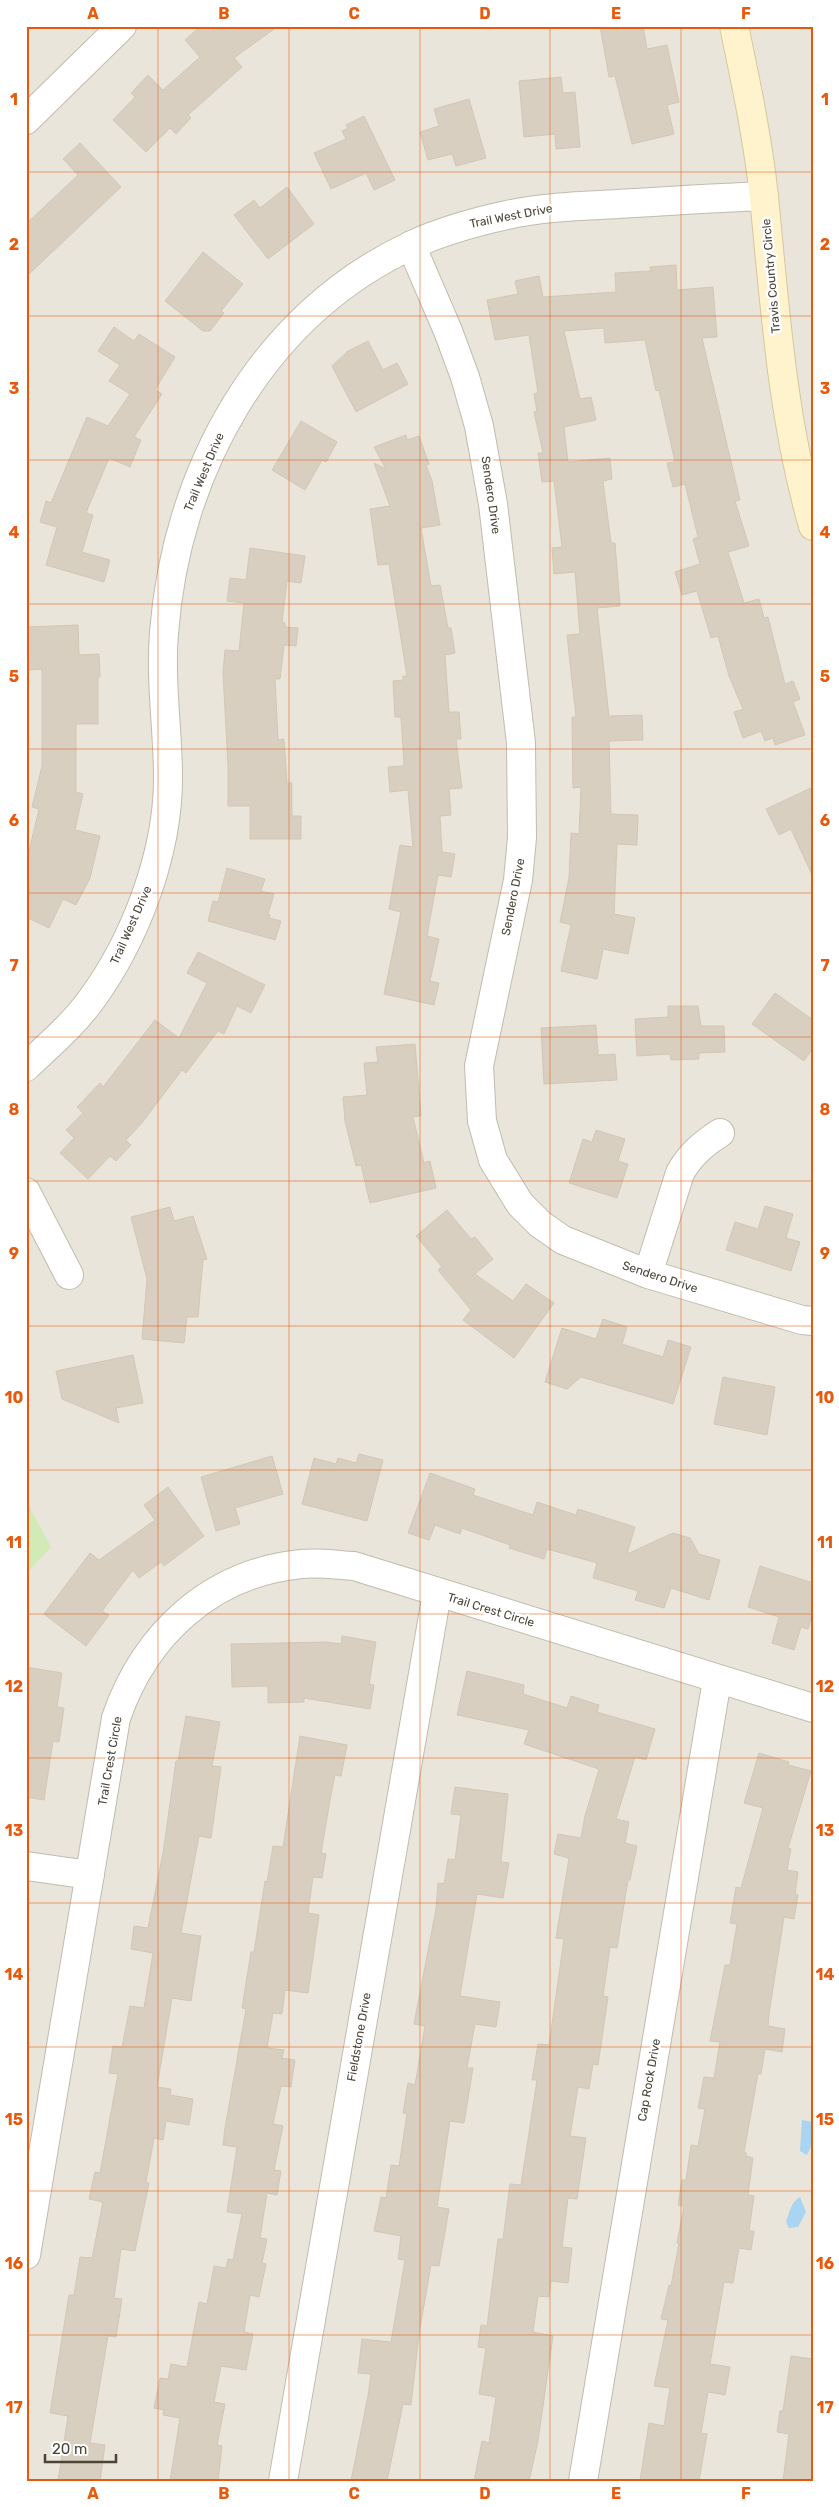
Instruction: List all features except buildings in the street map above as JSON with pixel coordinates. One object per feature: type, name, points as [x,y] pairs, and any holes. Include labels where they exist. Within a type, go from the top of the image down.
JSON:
[{"type":"street","points":[[26,120],[122,26]]},
{"type":"street","name":"Travis Country Circle","points":[[734,26],[756,136],[784,392],[791,435],[813,526]]},
{"type":"street","name":"Trail West Drive","points":[[26,1066],[90,1002],[113,967],[143,903],[156,863],[168,781],[163,675],[169,579],[180,532],[192,493],[214,443],[262,364],[289,334],[335,292],[411,245],[468,224],[552,207],[764,196]]},
{"type":"street","name":"Sendero Drive","points":[[411,245],[451,340],[479,426],[493,504],[522,743],[522,838],[518,880],[479,1066],[479,1095],[486,1140],[493,1160],[503,1180],[520,1204],[540,1224],[563,1240],[648,1274],[802,1320],[813,1321]]},
{"type":"street","points":[[648,1274],[680,1173],[688,1158],[702,1145],[720,1133]]},
{"type":"street","points":[[26,1192],[69,1275]]},
{"type":"street","name":"Trail Crest Circle","points":[[26,2255],[116,1718],[123,1698],[156,1642],[191,1608],[217,1591],[257,1573],[303,1564],[354,1566],[717,1680],[813,1708]]},
{"type":"street","name":"Fieldstone Drive","points":[[283,2481],[437,1593]]},
{"type":"street","name":"Cap Rock Drive","points":[[583,2481],[717,1680]]},
{"type":"street","points":[[26,1866],[90,1876]]},
{"type":"shaded area","points":[[26,26],[813,26],[813,2481],[26,2481]]},
{"type":"green space","points":[[26,1501],[51,1547],[26,1574]]},
{"type":"water","points":[[802,2120],[813,2122],[813,2142],[807,2155],[800,2151]]},
{"type":"water","points":[[800,2197],[806,2212],[798,2227],[789,2228],[786,2222],[789,2211],[794,2202]]}]
